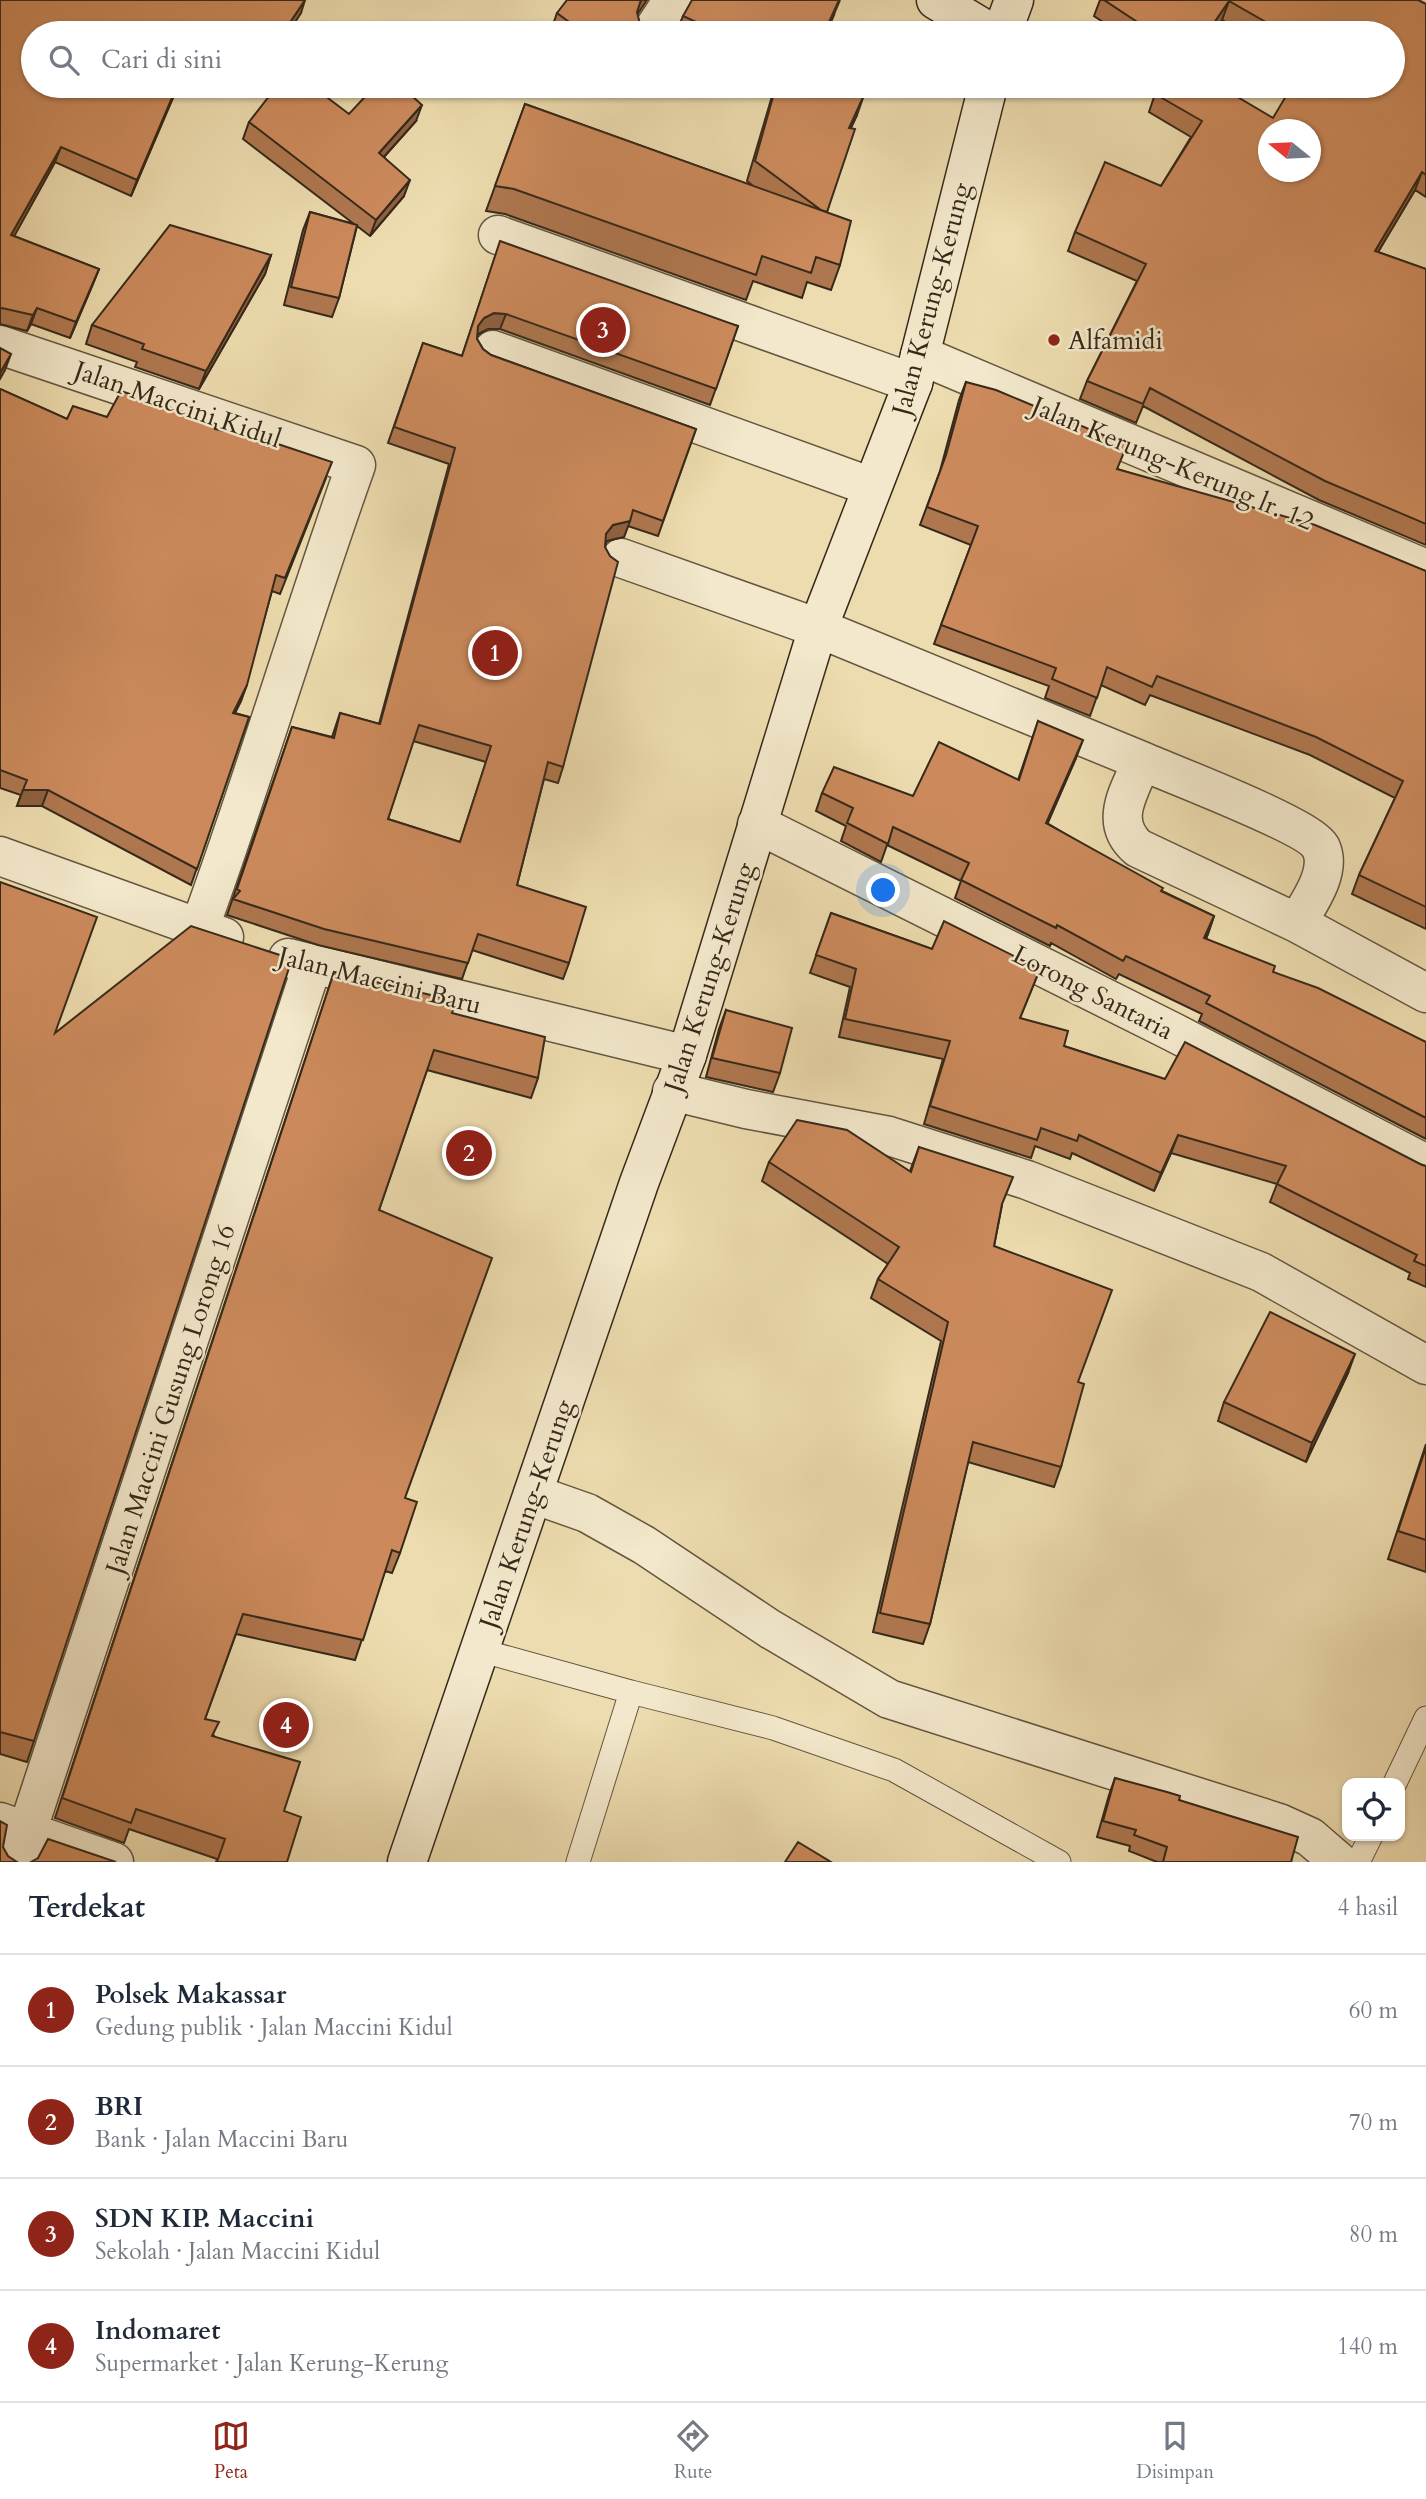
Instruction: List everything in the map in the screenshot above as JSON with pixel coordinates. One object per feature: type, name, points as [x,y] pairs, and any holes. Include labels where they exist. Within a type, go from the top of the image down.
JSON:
[{"type":"street","points":[[659,21],[673,0]]},
{"type":"street","points":[[936,0],[971,21]]},
{"type":"street","points":[[1006,21],[1014,0]]},
{"type":"street","name":"Jalan Kerung-Kerung","points":[[407,1862],[687,1055],[818,628],[917,369],[985,98]]},
{"type":"street","name":"Jalan Kerung-Kerung lr. 12","points":[[498,235],[917,369],[1426,569]]},
{"type":"street","name":"Jalan Maccini Kidul","points":[[0,345],[356,465],[302,617],[232,842],[200,929]]},
{"type":"street","points":[[492,350],[872,487]]},
{"type":"street","points":[[621,558],[818,628],[1142,761],[1286,824],[1316,842],[1322,856],[1321,876],[1297,923]]},
{"type":"street","points":[[1142,761],[1122,819],[1121,827],[1127,839],[1151,856],[1297,923],[1426,993]]},
{"type":"street","name":"Lorong Santaria","points":[[757,824],[1173,1032],[1426,1164]]},
{"type":"street","name":"Jalan Maccini Baru","points":[[0,856],[200,929],[312,966],[687,1055]]},
{"type":"street","name":"Jalan Maccini Gusung Lorong 16","points":[[16,1839],[312,966]]},
{"type":"street","points":[[673,1091],[746,1109],[889,1136],[1027,1180],[1261,1272],[1426,1365]]},
{"type":"street","points":[[533,1494],[587,1513],[632,1539],[759,1623],[889,1699],[1279,1823],[1310,1838],[1339,1862]]},
{"type":"street","points":[[16,1839],[114,1862]]},
{"type":"lane","points":[[479,1650],[773,1728],[894,1770],[1059,1862]]},
{"type":"lane","points":[[578,1862],[631,1692]]},
{"type":"lane","points":[[1397,1778],[1426,1718]]},
{"type":"lane","points":[[1358,1862],[1368,1841]]},
{"type":"building","points":[[0,0],[305,0],[291,21],[21,21],[21,98],[172,98],[137,180],[61,147],[11,235],[99,269],[76,322],[37,308],[33,315],[0,309]]},
{"type":"building","points":[[567,0],[641,0],[637,12],[639,21],[568,21],[557,13]]},
{"type":"building","points":[[692,0],[839,0],[829,21],[694,21],[683,16]]},
{"type":"building","points":[[1104,0],[1418,0],[1426,4],[1426,175],[1422,172],[1375,251],[1426,269],[1426,524],[1325,481],[1150,388],[1143,404],[1087,381],[1146,264],[1075,232],[1105,162],[1161,186],[1202,121],[1162,98],[1239,98],[1273,118],[1285,98],[1405,98],[1405,21],[1264,21],[1229,1],[1215,21],[1136,21]]},
{"type":"building","points":[[268,98],[328,98],[349,114],[364,98],[414,98],[422,105],[379,153],[410,180],[376,220],[249,122]]},
{"type":"building","points":[[773,98],[863,98],[849,128],[855,129],[827,212],[755,161]]},
{"type":"building","points":[[525,104],[851,221],[840,265],[816,257],[811,273],[762,256],[756,275],[514,189],[495,186]]},
{"type":"building","points":[[310,212],[357,225],[339,298],[291,287]]},
{"type":"building","points":[[170,225],[271,255],[206,371],[142,349],[144,344],[92,325]]},
{"type":"building","points":[[500,241],[738,326],[716,389],[506,314],[494,313],[484,318],[478,326],[477,339],[491,355],[696,429],[663,521],[633,510],[630,521],[613,525],[606,534],[605,547],[610,556],[618,562],[563,767],[548,762],[517,885],[586,907],[569,963],[478,934],[468,963],[324,929],[233,899],[240,891],[237,889],[292,727],[334,738],[340,713],[380,724],[455,448],[394,427],[423,343],[462,356]],"holes":[[[419,725],[491,746],[460,842],[388,819]]]},
{"type":"building","points":[[0,348],[11,354],[0,373]]},
{"type":"building","points":[[966,382],[996,390],[1127,445],[1117,469],[1315,525],[1426,571],[1426,907],[1359,875],[1403,781],[1316,737],[1157,676],[1152,687],[1107,667],[1097,698],[1052,679],[1056,668],[941,625],[978,526],[927,507],[946,455]]},
{"type":"building","points":[[0,389],[67,419],[73,406],[107,417],[121,391],[183,412],[181,415],[216,424],[215,429],[266,440],[332,462],[285,578],[276,575],[247,685],[233,713],[249,717],[197,869],[48,790],[23,790],[27,780],[0,770]]},
{"type":"building","points":[[1038,721],[1083,740],[1046,823],[1163,888],[1161,891],[1214,916],[1204,938],[1275,966],[1273,972],[1318,988],[1426,1042],[1426,1118],[1206,1003],[1210,996],[1126,956],[1123,961],[1057,925],[1056,928],[961,880],[969,863],[893,827],[888,844],[847,823],[853,808],[822,793],[834,767],[913,796],[939,742],[1019,780]]},
{"type":"building","points":[[0,882],[97,917],[55,1033],[191,926],[292,959],[34,1741],[0,1732]]},
{"type":"building","points":[[831,913],[932,949],[944,921],[1040,969],[1020,1018],[1068,1031],[1064,1046],[1165,1079],[1185,1042],[1426,1166],[1426,1266],[1414,1261],[1417,1255],[1277,1184],[1286,1166],[1178,1135],[1161,1173],[1079,1135],[1077,1141],[1041,1128],[1037,1140],[930,1106],[950,1041],[845,1019],[856,969],[816,955]]},
{"type":"building","points":[[334,972],[456,1001],[452,1013],[545,1037],[538,1078],[434,1050],[379,1210],[492,1258],[405,1498],[417,1502],[400,1553],[392,1550],[363,1640],[243,1614],[205,1719],[219,1722],[212,1736],[300,1762],[284,1811],[301,1817],[287,1862],[217,1862],[225,1839],[136,1809],[131,1823],[62,1798]]},
{"type":"building","points":[[726,1010],[792,1028],[780,1073],[712,1058]]},
{"type":"building","points":[[797,1120],[847,1130],[911,1172],[919,1147],[1013,1177],[1002,1204],[994,1246],[1112,1290],[1078,1382],[1084,1384],[1061,1467],[973,1442],[930,1624],[880,1613],[948,1322],[878,1279],[899,1247],[769,1162]]},
{"type":"building","points":[[1270,1312],[1355,1354],[1312,1443],[1224,1402]]},
{"type":"building","points":[[1426,1447],[1426,1540],[1398,1531]]},
{"type":"building","points":[[1115,1778],[1180,1796],[1179,1800],[1298,1837],[1291,1862],[1163,1862],[1167,1847],[1134,1835],[1136,1830],[1103,1821]]},
{"type":"building","points":[[0,1821],[7,1825],[3,1847],[8,1856],[17,1862],[0,1862]]},
{"type":"building","points":[[48,1839],[116,1862],[31,1862],[38,1858]]},
{"type":"building","points":[[798,1842],[831,1862],[785,1862]]},
{"type":"place","name":"SDN KIP. Maccini","points":[[603,330]]},
{"type":"place","name":"Alfamidi","points":[[1054,340]]},
{"type":"place","name":"Polsek Makassar","points":[[495,653]]},
{"type":"place","name":"BRI","points":[[469,1153]]},
{"type":"place","name":"Indomaret","points":[[286,1725]]}]
